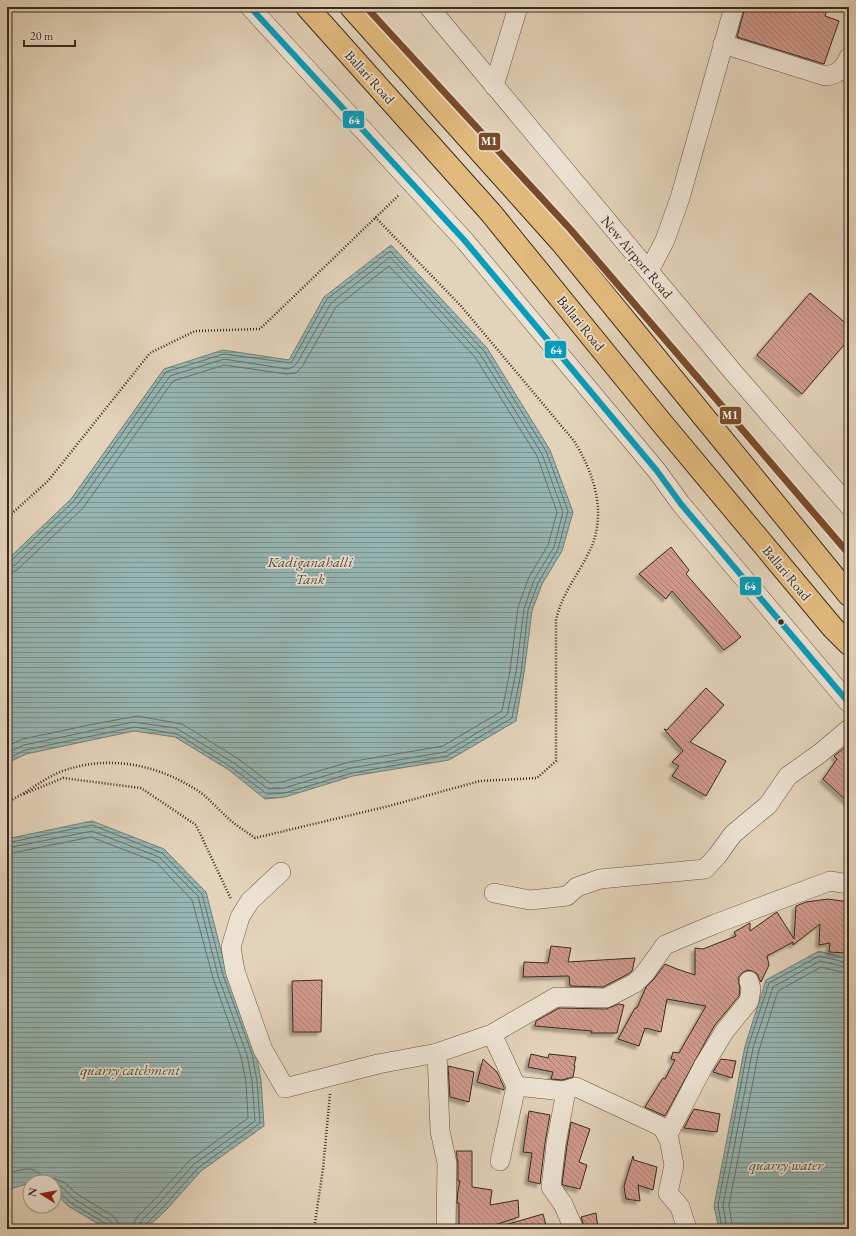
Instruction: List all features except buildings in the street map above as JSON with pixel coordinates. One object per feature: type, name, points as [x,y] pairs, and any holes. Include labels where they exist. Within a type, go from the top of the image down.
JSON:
[{"type":"highway","name":"Ballari Road","points":[[307,7],[491,213],[671,434],[849,644]]},
{"type":"highway","points":[[351,7],[564,244],[849,595]]},
{"type":"street","points":[[250,7],[465,241],[652,465],[686,510],[849,703]]},
{"type":"street","name":"New Airport Road","points":[[429,7],[733,372],[849,506]]},
{"type":"street","points":[[494,86],[518,7]]},
{"type":"street","points":[[648,271],[665,240],[680,198],[734,7]]},
{"type":"street","points":[[723,44],[825,76],[833,75],[841,70],[849,57]]},
{"type":"street","points":[[494,894],[530,900],[567,896],[577,887],[600,879],[704,869],[717,856],[733,834],[768,805],[788,776],[819,754],[849,729]]},
{"type":"street","points":[[281,872],[250,901],[240,917],[232,947],[235,971],[263,1050],[286,1088],[378,1064],[437,1053],[492,1034],[556,997],[606,998],[635,983],[645,973],[665,945],[715,924],[830,881],[849,884]]},
{"type":"street","points":[[667,1136],[708,1058],[724,1032],[749,1001],[751,989],[749,981]]},
{"type":"street","points":[[492,1034],[516,1086],[500,1161]]},
{"type":"street","points":[[437,1053],[440,1131],[447,1163],[446,1229]]},
{"type":"street","points":[[516,1086],[566,1091],[576,1086],[662,1127],[669,1139],[674,1165],[668,1193],[680,1207],[687,1229]]},
{"type":"street","points":[[566,1091],[556,1144],[551,1187],[562,1204],[574,1229]]},
{"type":"path","points":[[7,518],[48,480],[150,353],[195,331],[260,329],[412,183]]},
{"type":"path","points":[[19,796],[46,779],[76,767],[120,762],[139,765],[173,777],[189,786],[204,796],[230,820],[255,838],[389,806],[480,780],[537,778],[556,761],[556,620],[562,600],[594,541],[597,525],[597,509],[593,479],[582,453],[560,424],[461,306],[375,217]]},
{"type":"path","points":[[7,802],[63,778],[141,788],[196,825],[240,917]]},
{"type":"path","points":[[314,1229],[323,1170],[332,1076]]},
{"type":"water","name":"Kadiganahalli Tank","points":[[391,245],[487,348],[550,450],[573,512],[562,551],[542,584],[532,611],[516,721],[449,760],[353,776],[285,797],[265,799],[229,770],[175,737],[134,731],[26,754],[7,763],[7,560],[71,499],[164,369],[223,350],[289,360],[324,297]]},
{"type":"water","name":"quarry catchment","points":[[92,821],[164,849],[206,892],[227,974],[256,1053],[261,1080],[264,1126],[201,1171],[167,1209],[146,1229],[107,1229],[68,1206],[62,1200],[62,1174],[22,1174],[22,1185],[7,1190],[7,840]]},
{"type":"water","name":"quarry water","points":[[819,951],[849,959],[849,1229],[719,1229],[714,1206],[745,1046],[766,980]]},
{"type":"transit line","name":"64","points":[[250,7],[465,241],[657,471],[681,504],[849,703]]},
{"type":"transit line","name":"M1","points":[[366,7],[571,230],[849,554]]}]
